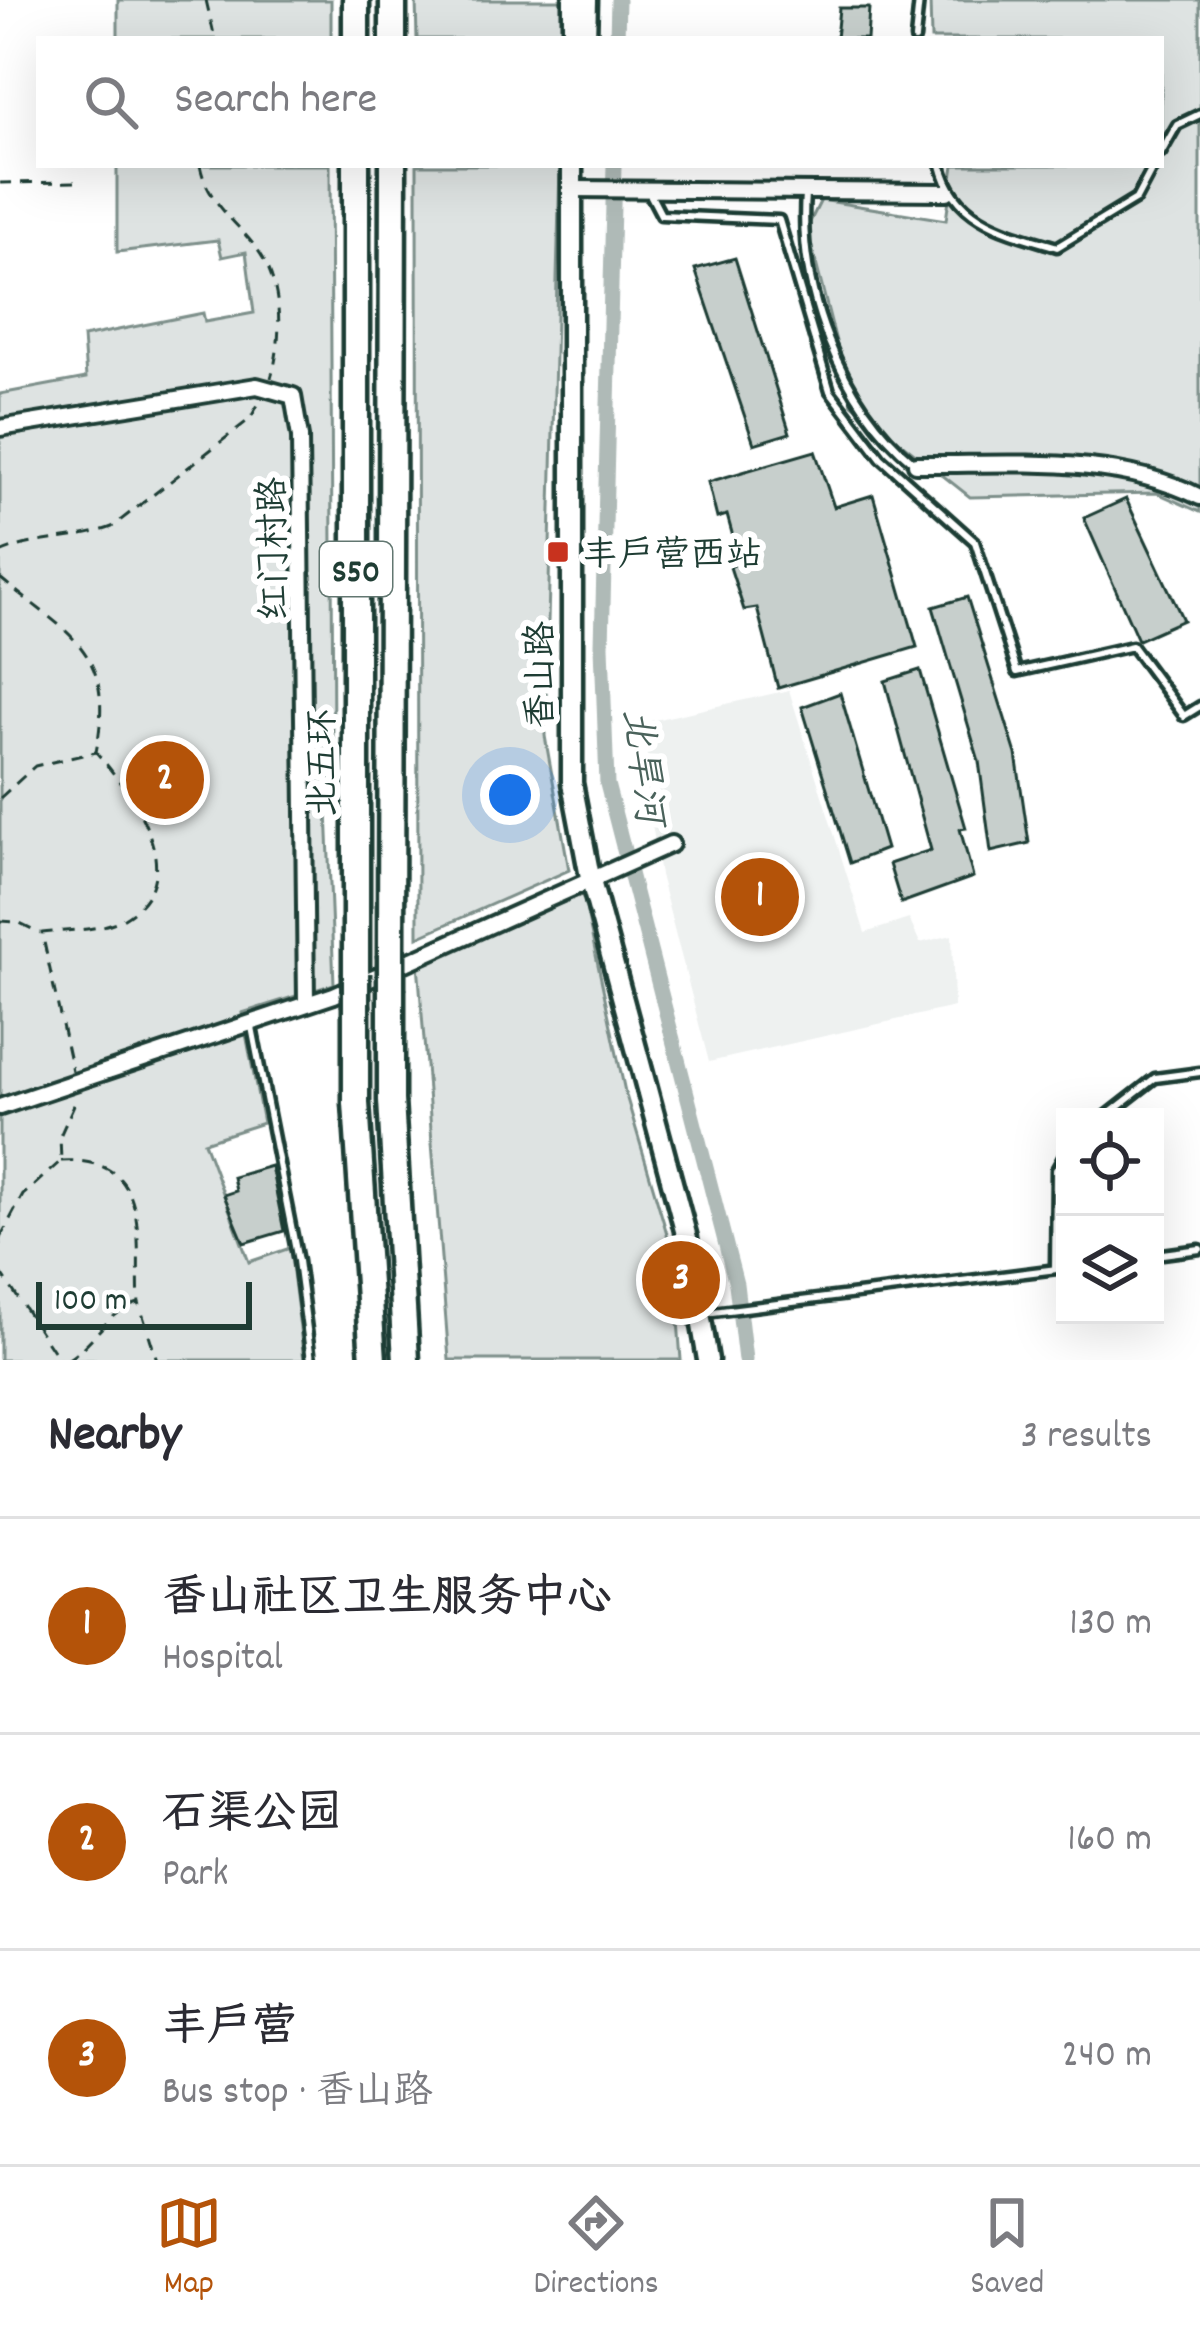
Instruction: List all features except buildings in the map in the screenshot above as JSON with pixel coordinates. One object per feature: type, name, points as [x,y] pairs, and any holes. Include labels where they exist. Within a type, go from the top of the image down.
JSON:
[{"type":"highway","points":[[356,0],[356,36]]},
{"type":"highway","points":[[393,0],[393,36]]},
{"type":"highway","name":"北五环","points":[[356,168],[356,1103],[373,1360]]},
{"type":"highway","name":"北五环","points":[[393,168],[391,1100],[406,1360]]},
{"type":"street","points":[[573,0],[573,36]]},
{"type":"street","points":[[586,36],[587,0]]},
{"type":"street","name":"香山路","points":[[572,168],[572,783],[590,877],[711,1312],[708,1360]]},
{"type":"street","name":"香山路","points":[[574,189],[580,168]]},
{"type":"street","points":[[574,189],[947,192]]},
{"type":"street","points":[[0,428],[268,387]]},
{"type":"street","name":"红门村路","points":[[268,387],[293,395],[299,415],[306,1001]]},
{"type":"street","points":[[916,464],[1108,468],[1154,475],[1200,497]]},
{"type":"street","points":[[0,1107],[334,995],[671,844]]},
{"type":"lane","points":[[915,36],[919,0]]},
{"type":"lane","points":[[1164,148],[1177,125],[1200,114]]},
{"type":"lane","points":[[942,168],[947,192],[987,225],[1057,247],[1136,199],[1152,168]]},
{"type":"lane","points":[[648,190],[661,215],[779,220],[830,391],[881,458],[974,542],[1017,672],[1132,646],[1184,716],[1200,706]]},
{"type":"lane","points":[[805,194],[801,242],[837,364],[892,444],[916,464]]},
{"type":"lane","points":[[252,1025],[298,1261],[311,1360]]},
{"type":"lane","points":[[1117,1108],[1155,1078],[1200,1072]]},
{"type":"lane","points":[[1164,1255],[1200,1249]]},
{"type":"lane","points":[[711,1312],[1056,1269]]},
{"type":"path","points":[[206,0],[214,36]]},
{"type":"path","points":[[0,553],[22,543],[85,537],[112,527],[250,419],[268,387],[280,322],[263,258],[214,201],[201,168]]},
{"type":"path","points":[[0,183],[81,182]]},
{"type":"path","points":[[0,578],[80,645],[98,669],[104,713],[96,752],[156,838],[158,862],[144,895],[127,916],[96,927],[42,933],[18,922],[0,921]]},
{"type":"path","points":[[0,798],[34,766],[96,752]]},
{"type":"path","points":[[42,933],[78,1103],[60,1136],[61,1161]]},
{"type":"path","points":[[0,1238],[23,1195],[61,1161],[86,1160],[114,1171],[141,1218],[139,1304],[157,1360]]},
{"type":"path","points":[[0,1271],[59,1360]]},
{"type":"path","points":[[67,1360],[91,1344],[118,1309],[139,1304]]},
{"type":"shaded area","points":[[118,0],[331,0],[331,36],[118,36]]},
{"type":"shaded area","points":[[416,0],[563,0],[562,36],[417,36]]},
{"type":"shaded area","points":[[930,0],[1200,0],[1200,512],[1157,493],[970,497],[852,404],[807,228],[821,200],[946,220],[954,168],[1164,168],[1164,36],[931,36]]},
{"type":"shaded area","points":[[117,168],[330,168],[333,751],[327,809],[334,984],[242,1013],[263,1123],[204,1142],[249,1262],[290,1248],[304,1360],[0,1360],[0,394],[86,378],[83,337],[203,313],[205,322],[254,313],[246,252],[222,257],[218,240],[117,252]]},
{"type":"shaded area","points":[[417,168],[560,168],[545,736],[569,870],[418,937]]},
{"type":"shaded area","points":[[789,690],[865,933],[909,919],[920,943],[952,935],[954,1007],[709,1062],[660,875],[645,779],[650,721]]},
{"type":"shaded area","points":[[583,894],[625,1092],[673,1254],[681,1360],[449,1360],[418,963]]},
{"type":"waterway","name":"北旱河","points":[[617,36],[618,0]]},
{"type":"waterway","name":"北旱河","points":[[614,168],[602,646],[607,784],[736,1284],[745,1360]]},
{"type":"place","name":"丰户营西站","points":[[558,552]]},
{"type":"place","name":"石渠公园","points":[[165,780]]},
{"type":"place","name":"香山社区卫生服务中心","points":[[760,897]]},
{"type":"place","name":"丰户营","points":[[681,1280]]}]
